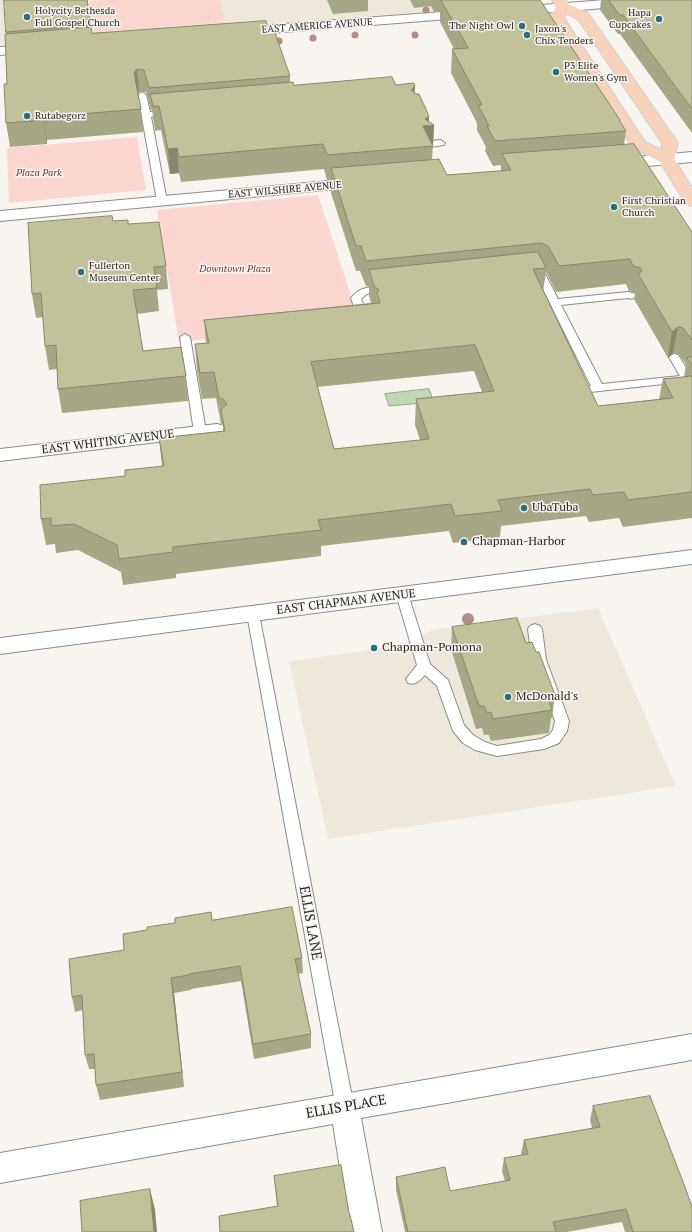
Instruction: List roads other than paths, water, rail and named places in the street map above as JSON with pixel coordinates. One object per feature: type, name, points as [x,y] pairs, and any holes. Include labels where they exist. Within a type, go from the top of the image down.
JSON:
[{"type":"main road","points":[[666,159],[670,143],[583,16],[560,3],[557,18],[639,145],[666,159],[692,201]]},
{"type":"street","points":[[500,12],[560,3],[654,0]]},
{"type":"street","name":"EAST AMERIGE AVENUE","points":[[229,33],[485,13]]},
{"type":"street","points":[[0,51],[47,47]]},
{"type":"street","points":[[601,165],[692,157]]},
{"type":"street","name":"EAST WILSHIRE AVENUE","points":[[0,216],[377,182]]},
{"type":"street","name":"EAST WHITING AVENUE","points":[[0,455],[208,431]]},
{"type":"street","name":"EAST CHAPMAN AVENUE","points":[[0,646],[692,557]]},
{"type":"street","name":"ELLIS PLACE","points":[[0,1168],[692,1048]]},
{"type":"street","name":"ELLIS LANE","points":[[345,1108],[366,1232]]},
{"type":"lane","points":[[142,95],[162,201]]},
{"type":"lane","points":[[146,116],[177,113]]},
{"type":"lane","points":[[150,137],[162,136]]},
{"type":"lane","points":[[430,144],[441,143]]},
{"type":"lane","points":[[523,273],[539,272],[598,388]]},
{"type":"lane","points":[[372,316],[360,311],[356,298],[364,291],[396,287]]},
{"type":"lane","points":[[555,302],[630,295]]},
{"type":"lane","points":[[185,337],[208,431]]},
{"type":"lane","points":[[586,389],[689,378],[674,357]]},
{"type":"lane","points":[[402,594],[424,666],[443,684],[458,727],[468,739],[480,746],[497,751],[544,744],[554,739],[560,731],[562,721],[539,660],[535,630]]},
{"type":"lane","name":"ELLIS LANE","points":[[253,614],[345,1108]]},
{"type":"lane","points":[[413,679],[424,666]]},
{"type":"place","name":"Holycity Bethesda Full Gospel Church","points":[[27,17]]},
{"type":"place","name":"Hapa Cupcakes","points":[[659,19]]},
{"type":"place","name":"The Night Owl","points":[[522,26]]},
{"type":"place","name":"Jaxon's Chix Tenders","points":[[527,35]]},
{"type":"place","name":"P3 Elite Women's Gym","points":[[556,72]]},
{"type":"place","name":"Rutabegorz","points":[[27,116]]},
{"type":"place","name":"First Christian Church","points":[[614,207]]},
{"type":"place","name":"Fullerton Museum Center","points":[[81,272]]},
{"type":"place","name":"UbaTuba","points":[[524,508]]},
{"type":"place","name":"Chapman-Harbor","points":[[464,542]]},
{"type":"place","name":"Chapman-Pomona","points":[[374,648]]},
{"type":"place","name":"McDonald's","points":[[508,697]]},
{"type":"park label","name":"Plaza Park","points":[[39,173]]},
{"type":"park label","name":"Downtown Plaza","points":[[235,269]]}]
